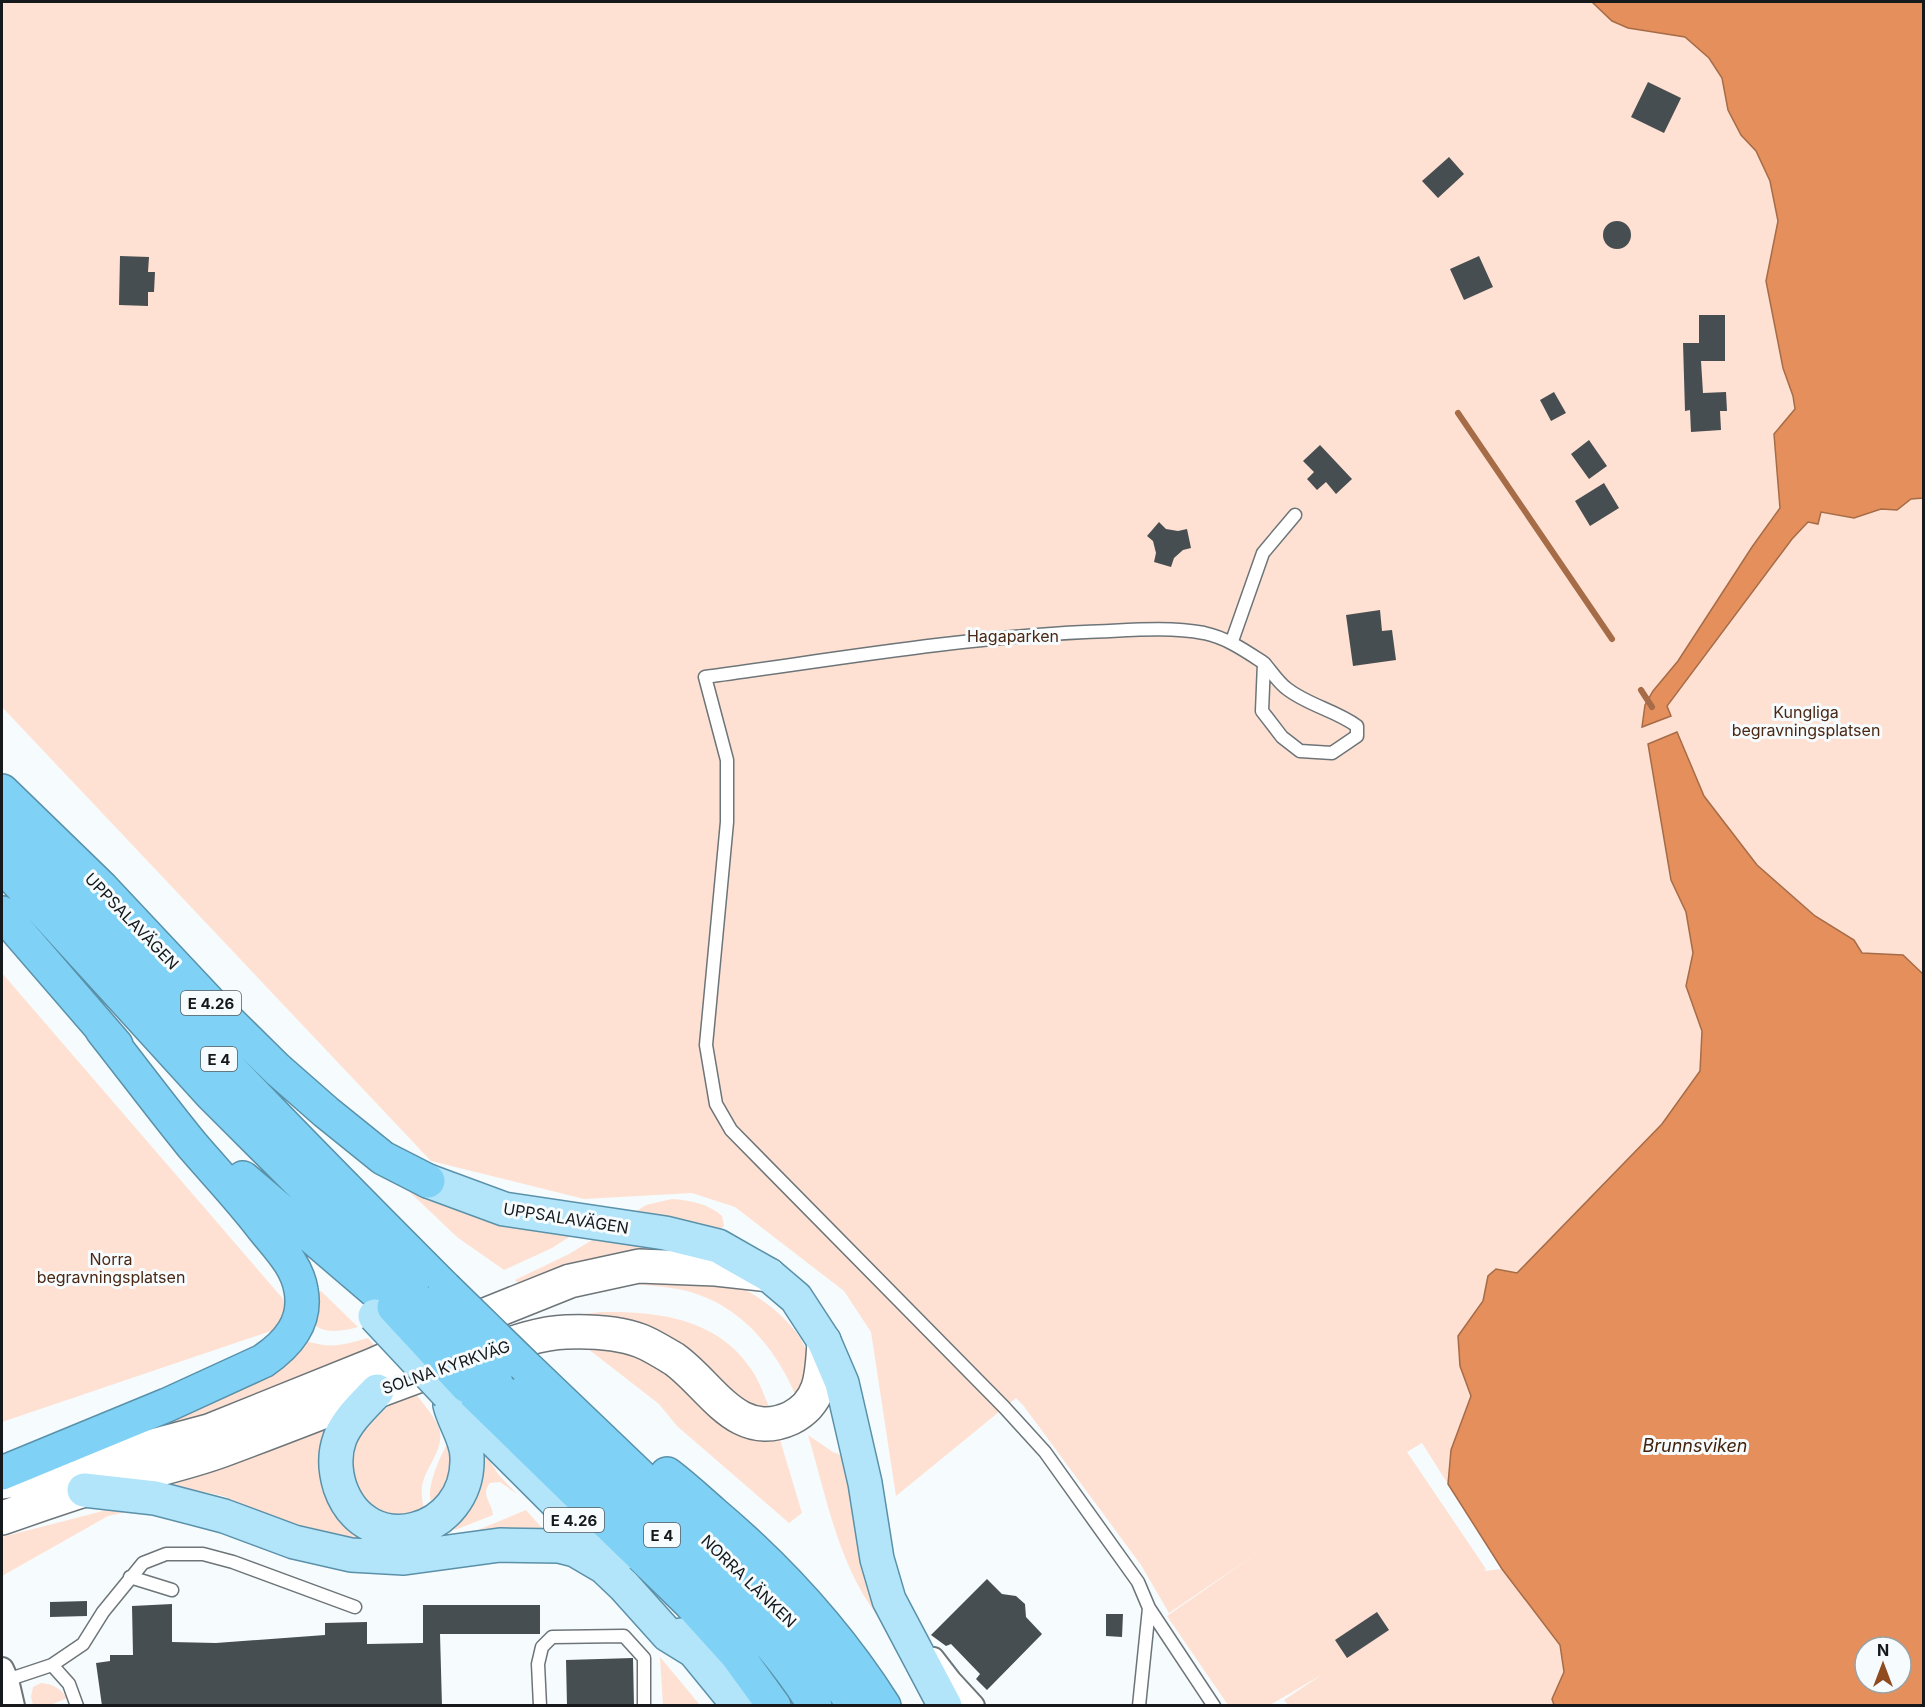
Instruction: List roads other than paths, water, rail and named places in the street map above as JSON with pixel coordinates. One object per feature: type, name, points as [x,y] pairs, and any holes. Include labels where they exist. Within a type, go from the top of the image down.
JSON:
[{"type":"highway","name":"UPPSALAVÄGEN","points":[[2,790],[102,888],[211,1004],[285,1076],[383,1158],[428,1181]]},
{"type":"highway","name":"UPPSALAVÄGEN","points":[[2,822],[79,909],[234,1076],[408,1303]]},
{"type":"highway","name":"UPPSALAVÄGEN","points":[[2,865],[212,1095],[408,1303],[526,1367]]},
{"type":"highway","points":[[2,913],[102,1030],[192,1144],[254,1215],[292,1265],[302,1293],[302,1310],[290,1339],[281,1348],[254,1366],[156,1410],[2,1473]]},
{"type":"highway","points":[[102,1030],[246,1181],[408,1303],[470,1386],[689,1602],[736,1655],[774,1706]]},
{"type":"highway","name":"NORRA LÄNKEN","points":[[526,1367],[798,1627],[855,1706]]},
{"type":"highway","name":"NORRA LÄNKEN","points":[[470,1386],[569,1448],[718,1587],[767,1640],[815,1706]]},
{"type":"highway","points":[[560,1398],[672,1478],[788,1582],[848,1652],[884,1706]]},
{"type":"main road","name":"UPPSALAVÄGEN","points":[[428,1181],[504,1209],[665,1233],[718,1246],[769,1275],[796,1298],[825,1341],[842,1383],[865,1483],[877,1559],[889,1600],[945,1706]]},
{"type":"main road","points":[[377,1391],[353,1417],[341,1437],[336,1452],[335,1468],[341,1490],[352,1509],[369,1524],[396,1531],[416,1529],[436,1521],[452,1507],[463,1488],[467,1470],[467,1453],[452,1414],[470,1386]]},
{"type":"main road","name":"E 4.26","points":[[470,1386],[512,1461],[581,1527],[665,1613],[739,1706]]},
{"type":"main road","points":[[84,1490],[155,1498],[224,1516],[294,1542],[351,1555],[404,1558],[500,1545],[559,1546],[575,1550],[604,1567],[668,1635],[694,1651]]},
{"type":"street","name":"SOLNA KYRKVÄG","points":[[2,1482],[41,1476],[209,1431],[373,1365],[490,1313],[570,1281],[639,1266],[707,1268],[769,1275]]},
{"type":"street","name":"SOLNA KYRKVÄG","points":[[2,1518],[84,1490],[220,1451],[401,1381],[518,1342],[563,1332],[605,1332],[641,1341],[675,1360],[719,1402],[743,1420],[760,1425],[779,1424],[799,1414],[818,1392],[822,1381],[825,1341]]},
{"type":"street","points":[[889,1600],[950,1681],[974,1706]]},
{"type":"street","points":[[4,1675],[13,1706]]},
{"type":"lane","points":[[1232,641],[1263,553],[1295,515]]},
{"type":"lane","points":[[1214,1706],[1149,1608],[1138,1582],[1045,1452],[1004,1407],[731,1130],[716,1104],[706,1045],[727,822],[727,760],[705,677],[941,645],[1058,634],[1149,629],[1203,633],[1232,641],[1264,663],[1285,688],[1312,703],[1344,716],[1358,726],[1358,736],[1332,753],[1300,751],[1282,738],[1262,711],[1264,663]]},
{"type":"lane","points":[[4,1675],[52,1665],[83,1644],[103,1612],[142,1563],[166,1554],[203,1554],[233,1562],[355,1607]]},
{"type":"lane","points":[[130,1577],[172,1590]]},
{"type":"lane","points":[[1139,1706],[1149,1608]]},
{"type":"lane","points":[[540,1706],[538,1664],[542,1647],[552,1637],[574,1636],[624,1636],[644,1658],[644,1706]]},
{"type":"lane","points":[[52,1665],[69,1684],[77,1706]]},
{"type":"water","points":[[1592,2],[1923,2],[1923,498],[1911,499],[1897,510],[1881,509],[1854,518],[1821,512],[1818,524],[1808,522],[1792,539],[1667,706],[1671,716],[1642,727],[1645,705],[1653,691],[1678,661],[1780,508],[1774,434],[1795,409],[1783,368],[1766,281],[1778,221],[1770,181],[1756,151],[1741,135],[1728,110],[1722,78],[1709,58],[1685,37],[1628,28],[1612,21]]},
{"type":"water","name":"Brunnsviken","points":[[1677,732],[1704,796],[1757,865],[1815,916],[1854,940],[1862,953],[1903,955],[1923,974],[1923,1705],[1554,1705],[1552,1699],[1564,1672],[1560,1645],[1502,1569],[1448,1484],[1451,1450],[1471,1396],[1460,1366],[1458,1336],[1483,1301],[1488,1276],[1496,1269],[1517,1273],[1662,1124],[1700,1071],[1702,1031],[1686,986],[1693,953],[1686,912],[1671,880],[1648,744]]},
{"type":"waterway","points":[[1458,413],[1612,639]]},
{"type":"waterway","points":[[1641,690],[1652,707]]},
{"type":"park label","name":"Hagaparken","points":[[1013,636]]},
{"type":"park label","name":"Kungliga begravningsplatsen","points":[[1806,721]]},
{"type":"park label","name":"Norra begravningsplatsen","points":[[111,1268]]}]
